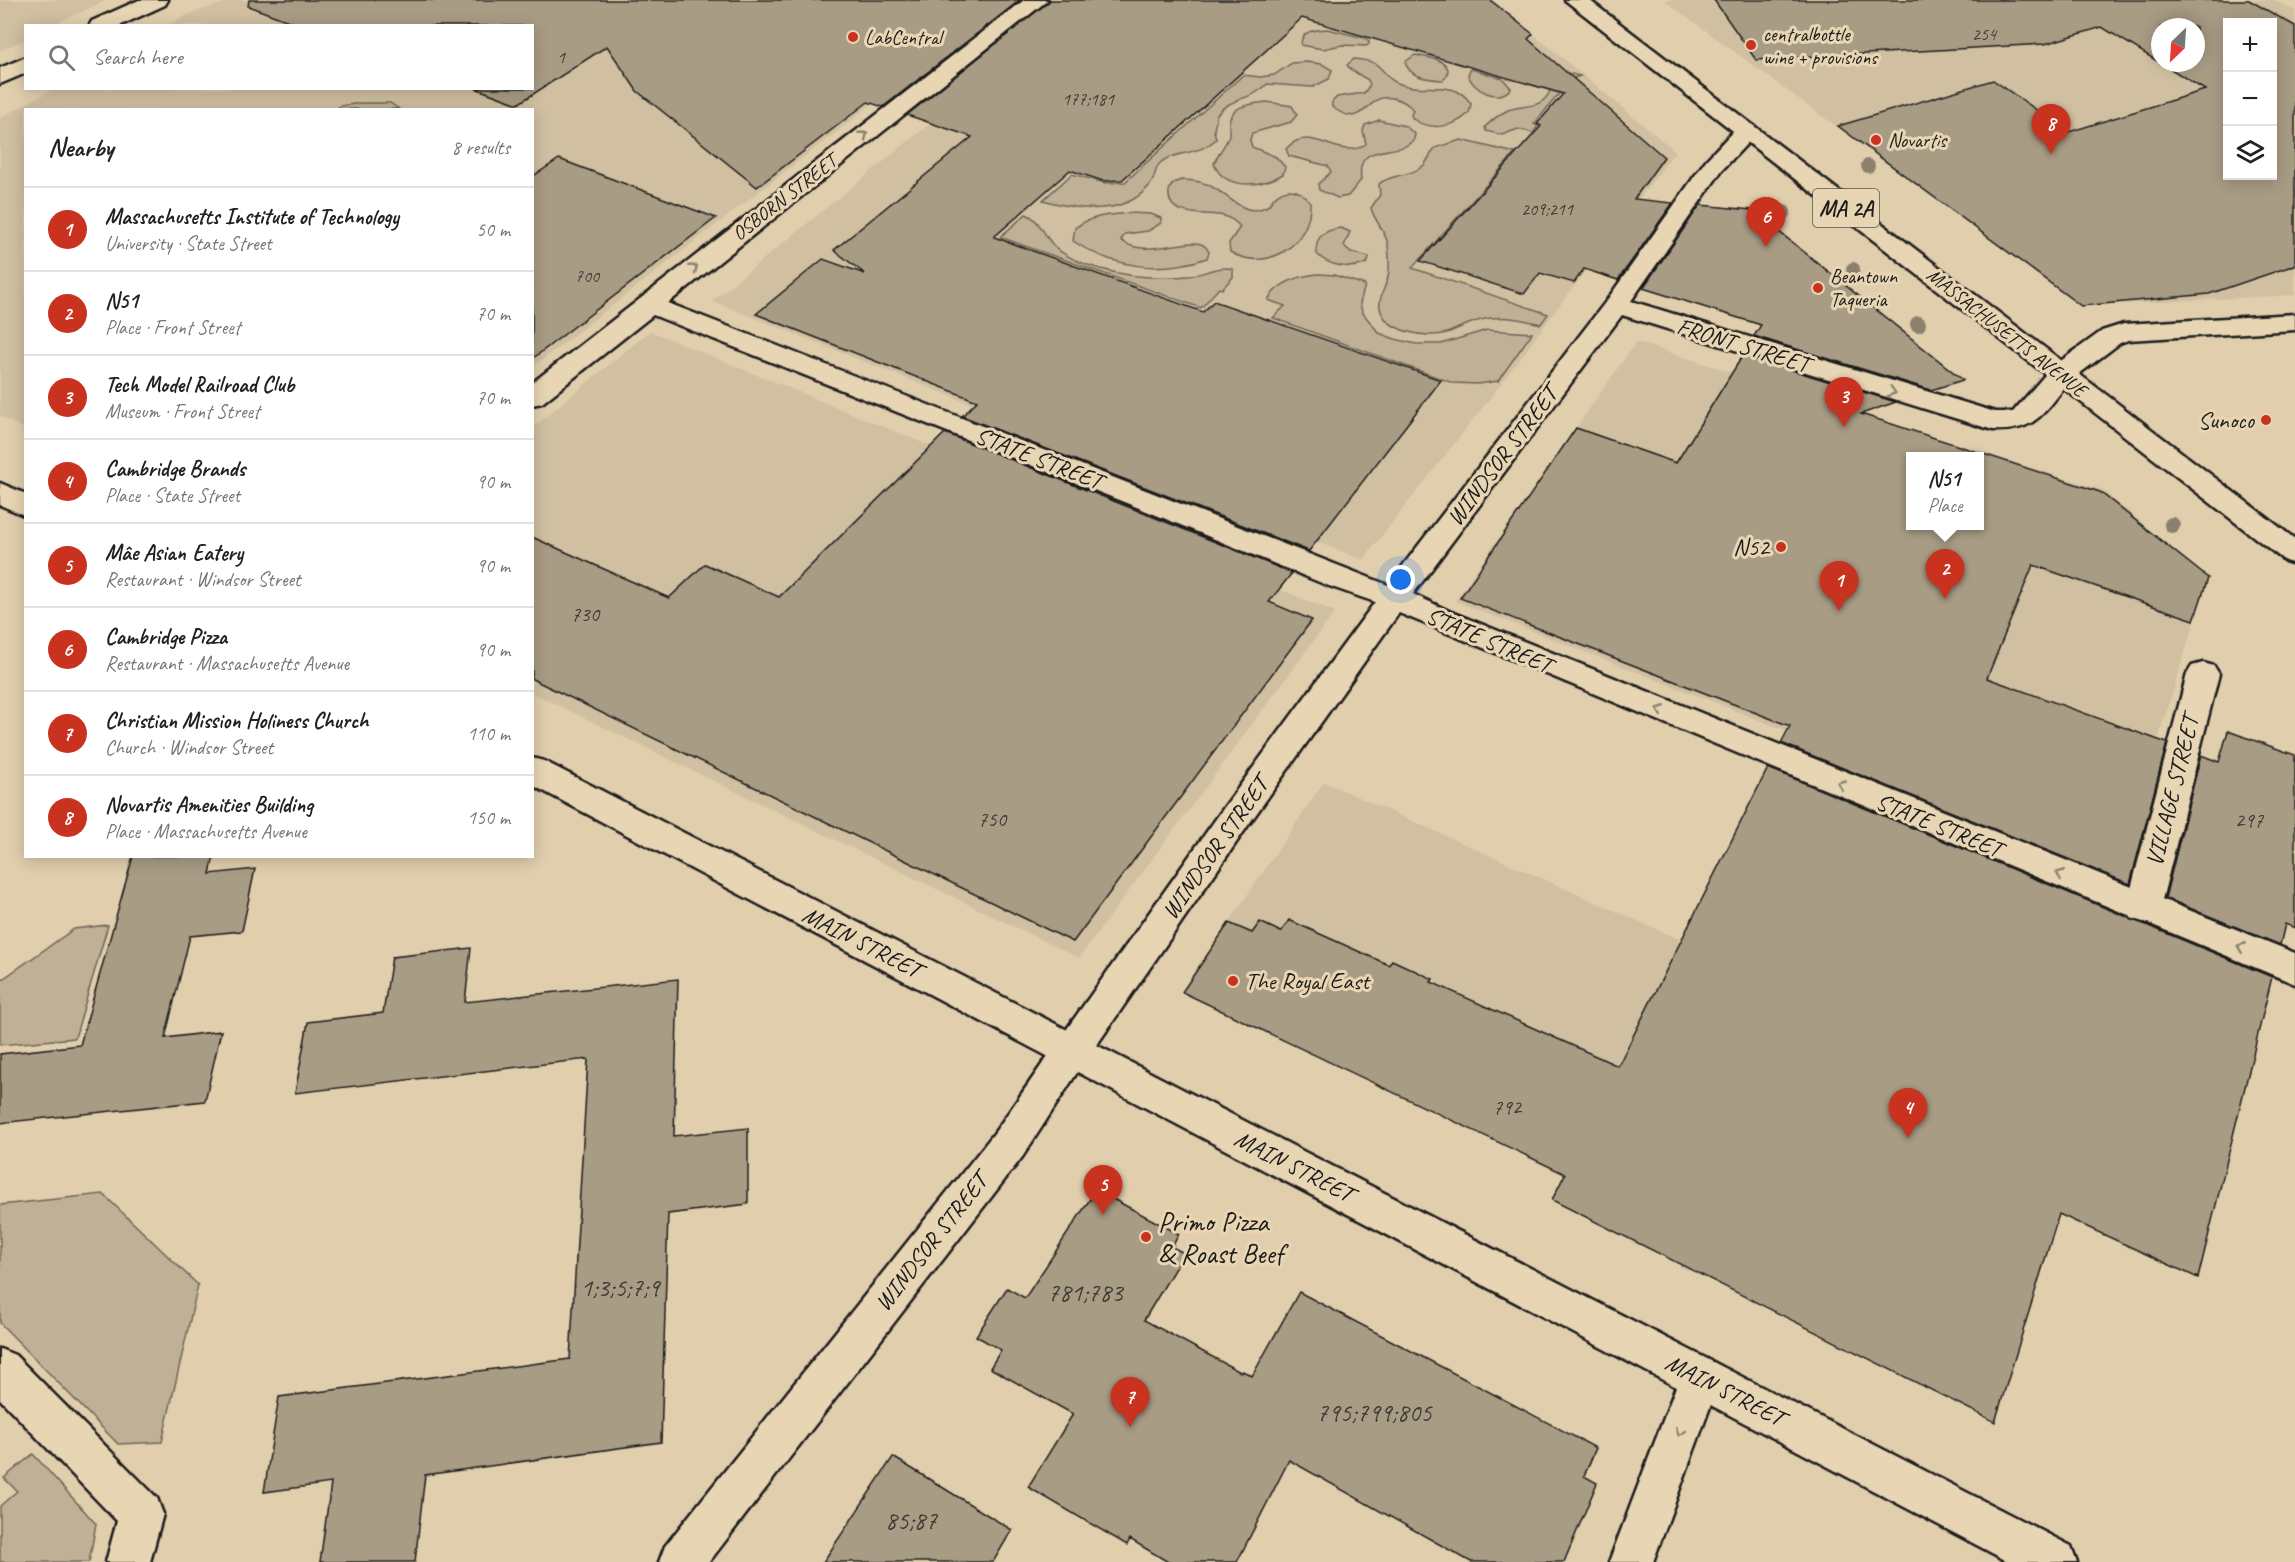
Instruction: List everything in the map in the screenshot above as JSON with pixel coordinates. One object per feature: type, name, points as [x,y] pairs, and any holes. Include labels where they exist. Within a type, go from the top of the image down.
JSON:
[{"type":"street","points":[[104,24],[157,0]]},
{"type":"street","name":"OSBORN STREET","points":[[534,395],[1037,0]]},
{"type":"street","name":"MASSACHUSETTS AVENUE","points":[[1576,0],[2295,554]]},
{"type":"street","points":[[0,77],[24,65]]},
{"type":"street","name":"WINDSOR STREET","points":[[681,1562],[1009,1144],[1237,815],[1394,598],[1616,305],[1701,183],[1746,131]]},
{"type":"street","name":"STATE STREET","points":[[648,304],[1154,503],[1340,579],[1394,598],[1438,619],[2295,969]]},
{"type":"street","name":"FRONT STREET","points":[[1616,305],[1993,421],[2011,422],[2023,418],[2061,374],[2111,337],[2124,332],[2295,322]]},
{"type":"street","points":[[0,493],[24,505]]},
{"type":"street","name":"VILLAGE STREET","points":[[2143,908],[2203,674]]},
{"type":"street","name":"MAIN STREET","points":[[534,772],[2055,1562]]},
{"type":"street","points":[[0,1368],[141,1514],[128,1562]]},
{"type":"street","points":[[1631,1562],[1700,1377]]},
{"type":"shaded area","points":[[0,0],[107,0],[55,24],[24,24],[24,39],[0,51]]},
{"type":"shaded area","points":[[233,0],[1006,0],[534,366],[534,108],[24,108],[24,428],[0,416],[0,118],[51,90],[534,90],[534,24],[170,24],[189,14]]},
{"type":"shaded area","points":[[1082,0],[1492,0],[1675,151],[1494,393],[1363,560],[712,301]]},
{"type":"shaded area","points":[[1664,0],[2275,0],[2295,11],[2295,295],[2081,306]]},
{"type":"shaded area","points":[[1327,29],[1365,38],[1369,44],[1366,46],[1342,45],[1323,49],[1301,45],[1303,36],[1306,34]]},
{"type":"shaded area","points":[[1415,55],[1444,63],[1448,69],[1447,76],[1443,80],[1415,74],[1405,62]]},
{"type":"shaded area","points":[[1354,59],[1375,63],[1392,80],[1407,86],[1442,88],[1458,92],[1471,104],[1469,113],[1449,125],[1427,125],[1413,119],[1411,115],[1413,110],[1405,103],[1395,98],[1384,98],[1374,102],[1359,114],[1345,115],[1332,107],[1332,102],[1337,97],[1364,93],[1370,85],[1368,80],[1347,65]]},
{"type":"shaded area","points":[[1292,63],[1322,64],[1332,70],[1329,79],[1313,87],[1267,84],[1255,93],[1229,104],[1217,114],[1214,130],[1216,139],[1192,152],[1172,156],[1162,161],[1150,185],[1127,202],[1114,206],[1085,208],[1043,200],[1072,174],[1105,183],[1125,182],[1243,75],[1260,77],[1274,75]]},
{"type":"shaded area","points":[[1471,69],[1502,78],[1511,88],[1500,95],[1480,90],[1468,74]]},
{"type":"shaded area","points":[[1559,71],[1580,76],[1559,83],[1563,89],[1534,124],[1538,126],[1533,133],[1518,129],[1502,135],[1486,131],[1487,125],[1508,110],[1537,104],[1547,97],[1550,91],[1547,85]]},
{"type":"shaded area","points":[[1267,102],[1292,106],[1297,115],[1291,122],[1252,133],[1250,140],[1252,147],[1276,157],[1285,167],[1283,174],[1255,184],[1227,179],[1219,173],[1214,164],[1228,138],[1230,118],[1237,109]]},
{"type":"shaded area","points":[[390,103],[398,108],[337,108]]},
{"type":"shaded area","points":[[1379,120],[1405,126],[1415,134],[1414,139],[1408,145],[1380,151],[1365,159],[1361,167],[1361,180],[1348,196],[1338,198],[1319,190],[1318,184],[1331,172],[1328,166],[1289,156],[1286,149],[1295,142],[1305,139],[1345,149],[1356,149],[1366,144],[1363,131],[1365,125]]},
{"type":"shaded area","points":[[1461,140],[1515,153],[1412,268],[1548,314],[1541,324],[1509,318],[1491,318],[1447,333],[1429,335],[1398,328],[1383,316],[1380,304],[1389,273],[1388,245],[1371,208],[1380,195],[1379,184],[1419,169],[1435,148]]},
{"type":"shaded area","points":[[1181,180],[1206,184],[1240,206],[1253,210],[1269,205],[1283,191],[1294,190],[1300,192],[1310,202],[1309,217],[1304,231],[1285,251],[1272,257],[1244,258],[1230,252],[1229,243],[1240,227],[1235,222],[1224,216],[1190,213],[1174,207],[1170,201],[1169,190],[1173,184]]},
{"type":"shaded area","points":[[1130,213],[1151,214],[1161,218],[1161,223],[1148,231],[1125,234],[1121,240],[1130,246],[1153,248],[1196,243],[1204,245],[1209,252],[1207,258],[1172,266],[1138,266],[1104,257],[1073,241],[1075,228],[1088,220],[1101,216]]},
{"type":"shaded area","points":[[1026,214],[1039,224],[1051,243],[1065,255],[1095,267],[1144,277],[1194,275],[1227,268],[1233,269],[1233,277],[1222,289],[1219,288],[1201,308],[1000,237]]},
{"type":"shaded area","points":[[1341,228],[1350,232],[1344,246],[1351,252],[1369,257],[1368,262],[1362,265],[1341,266],[1328,262],[1317,254],[1319,238],[1330,230]]},
{"type":"shaded area","points":[[1318,274],[1334,275],[1365,285],[1360,303],[1362,312],[1379,333],[1395,339],[1416,344],[1441,344],[1487,330],[1532,333],[1498,381],[1478,384],[1453,383],[1273,318],[1285,306],[1268,300],[1277,289],[1296,278]]},
{"type":"shaded area","points":[[650,331],[1335,612],[1079,958],[534,693],[534,426]]},
{"type":"shaded area","points":[[1636,342],[1982,452],[1906,452],[1906,530],[1984,530],[1984,453],[2102,490],[2208,578],[2120,861],[1455,601]]},
{"type":"shaded area","points":[[1324,782],[1681,940],[1565,1174],[1182,992]]},
{"type":"shaded area","points":[[108,925],[75,1038],[0,1045],[0,981],[74,929]]},
{"type":"shaded area","points":[[103,1194],[198,1285],[162,1442],[118,1444],[0,1323],[0,1205]]},
{"type":"shaded area","points":[[33,1454],[96,1524],[89,1562],[0,1562],[0,1506],[17,1491],[4,1478]]},
{"type":"building","points":[[249,0],[1020,0],[883,107],[868,102],[757,187],[637,91],[607,46],[518,104],[480,90],[534,90],[534,24],[297,24],[248,6]]},
{"type":"building","points":[[1050,0],[1490,0],[1533,34],[1528,39],[1664,157],[1634,199],[1673,203],[1618,280],[1584,269],[1574,283],[1540,273],[1524,294],[1420,261],[1541,126],[1537,124],[1563,94],[1302,18],[1122,180],[1103,181],[1070,170],[994,237],[1203,312],[1214,301],[1441,380],[1309,551],[962,416],[977,401],[756,314],[823,259],[865,274],[834,250],[972,137],[907,115]]},
{"type":"building","points":[[1714,0],[2249,0],[2295,26],[2295,265],[2209,294],[2081,306],[1838,126],[1993,80],[2069,132],[2205,90],[2176,72],[2205,72],[2205,18],[2151,18],[2151,57],[2102,27],[2045,44],[1756,60]]},
{"type":"building","points":[[559,159],[716,218],[534,357],[534,176]]},
{"type":"building","points":[[1700,205],[1752,210],[1963,380],[1931,390],[1754,336],[1761,325],[1643,288]]},
{"type":"building","points":[[1743,355],[1896,402],[1861,414],[1977,452],[1906,452],[1906,530],[1984,530],[1984,454],[2100,492],[2208,578],[2194,620],[2033,565],[1987,678],[2167,743],[2130,884],[1781,743],[1790,726],[1460,598],[1576,428],[1676,463]]},
{"type":"building","points":[[945,433],[1292,573],[1269,602],[1312,620],[1073,942],[534,680],[534,538],[669,598],[705,564],[779,597]]},
{"type":"building","points":[[2228,731],[2295,755],[2295,928],[2285,924],[2280,945],[2165,898],[2201,755],[2219,762]]},
{"type":"building","points":[[1768,768],[2272,977],[2198,1278],[2059,1214],[1995,1422],[1552,1200],[1565,1174],[1182,992],[1229,923],[1252,933],[1260,922],[1281,932],[1289,920],[1389,965],[1392,960],[1433,979],[1431,982],[1618,1066]]},
{"type":"building","points":[[132,858],[214,858],[210,874],[255,869],[242,931],[190,936],[165,1038],[221,1031],[205,1101],[0,1123],[0,1054],[80,1045]]},
{"type":"building","points":[[471,948],[465,1002],[678,979],[674,1136],[748,1128],[748,1204],[668,1214],[661,1442],[425,1475],[415,1562],[320,1562],[331,1483],[264,1492],[279,1397],[570,1359],[588,1059],[295,1093],[308,1022],[383,1013],[392,957]]},
{"type":"building","points":[[1096,1190],[1179,1234],[1172,1247],[1184,1253],[1144,1320],[1242,1373],[1243,1371],[1252,1376],[1299,1292],[1596,1448],[1584,1476],[1597,1483],[1564,1562],[1471,1562],[1289,1460],[1237,1562],[1168,1562],[1130,1539],[1127,1545],[1028,1487],[1073,1414],[990,1368],[1001,1350],[976,1336],[1007,1288],[1025,1298]]},
{"type":"building","points":[[893,1457],[1012,1530],[993,1562],[823,1562]]},
{"type":"place","name":"LabCentral","points":[[853,37]]},
{"type":"place","name":"centralbottle wine + provisions","points":[[1751,45]]},
{"type":"place","name":"Novartis","points":[[1876,140]]},
{"type":"place","name":"Novartis Amenities Building","points":[[2051,154]]},
{"type":"place","name":"Cambridge Pizza","points":[[1766,247]]},
{"type":"place","name":"Beantown Taqueria","points":[[1818,288]]},
{"type":"place","name":"Sunoco","points":[[2266,420]]},
{"type":"place","name":"Tech Model Railroad Club","points":[[1844,427]]},
{"type":"place","name":"N52","points":[[1781,547]]},
{"type":"place","name":"N51","points":[[1945,599]]},
{"type":"place","name":"Massachusetts Institute of Technology","points":[[1839,611]]},
{"type":"place","name":"The Royal East","points":[[1233,981]]},
{"type":"place","name":"Cambridge Brands","points":[[1908,1138]]},
{"type":"place","name":"Mâe Asian Eatery","points":[[1103,1215]]},
{"type":"place","name":"Primo Pizza & Roast Beef","points":[[1146,1237]]},
{"type":"place","name":"Christian Mission Holiness Church","points":[[1130,1427]]}]
